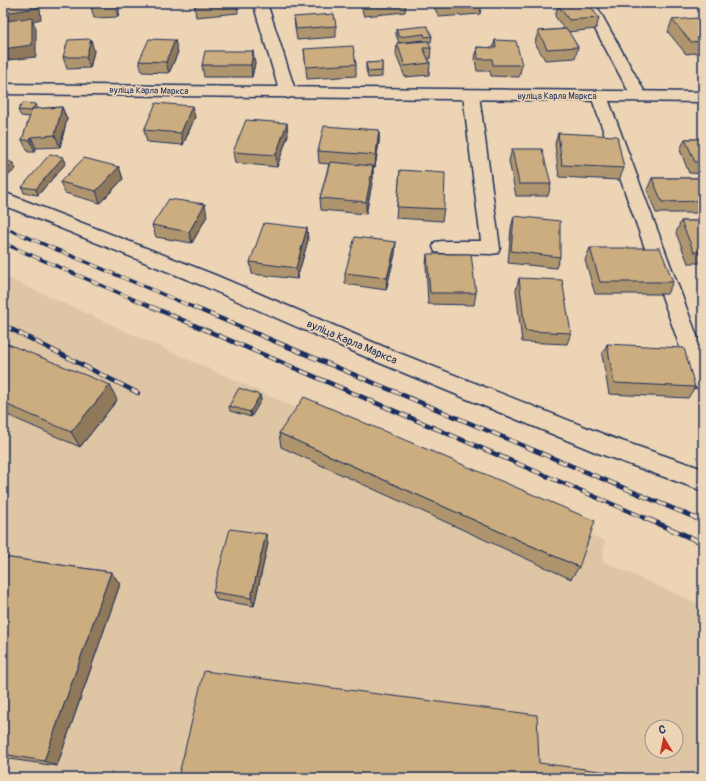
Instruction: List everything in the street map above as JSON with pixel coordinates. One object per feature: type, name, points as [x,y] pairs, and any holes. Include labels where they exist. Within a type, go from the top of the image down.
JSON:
[{"type":"street","points":[[260,3],[288,93]]},
{"type":"street","points":[[588,3],[639,96]]},
{"type":"street","name":"вуліца Карла Маркса","points":[[3,89],[703,97]]},
{"type":"street","points":[[442,247],[491,248],[471,95]]},
{"type":"street","points":[[600,96],[703,381]]},
{"type":"street","name":"вуліца Карла Маркса","points":[[3,198],[208,280],[382,355],[606,446],[703,480]]},
{"type":"shaded area","points":[[3,276],[305,412],[605,541],[602,561],[703,606],[703,778],[3,778]]},
{"type":"building","points":[[4,3],[37,3],[37,8],[4,13]]},
{"type":"building","points":[[92,3],[115,3],[115,5],[91,7]]},
{"type":"building","points":[[194,3],[225,3],[194,6]]},
{"type":"building","points":[[439,3],[475,3],[440,6]]},
{"type":"building","points":[[588,3],[599,18],[569,20],[558,5]]},
{"type":"building","points":[[334,14],[336,26],[296,29],[294,17]]},
{"type":"building","points":[[32,18],[32,45],[3,49],[5,21]]},
{"type":"building","points":[[697,18],[703,25],[703,41],[691,42],[672,20]]},
{"type":"building","points":[[427,26],[432,36],[425,37],[424,34],[399,37],[396,29]]},
{"type":"building","points":[[567,29],[578,47],[547,49],[538,31]]},
{"type":"building","points":[[91,39],[86,57],[63,57],[68,40]]},
{"type":"building","points":[[149,39],[175,40],[166,62],[139,61]]},
{"type":"building","points":[[495,40],[516,41],[522,65],[493,65],[492,59],[478,59],[477,47],[496,48]]},
{"type":"building","points":[[428,41],[431,48],[423,48],[430,63],[405,66],[397,43]]},
{"type":"building","points":[[353,46],[356,64],[306,67],[304,49]]},
{"type":"building","points":[[205,51],[253,51],[251,65],[202,65]]},
{"type":"building","points":[[382,62],[382,71],[368,72],[366,63]]},
{"type":"building","points":[[23,103],[36,104],[31,111],[18,110]]},
{"type":"building","points":[[156,103],[192,106],[181,133],[144,130]]},
{"type":"building","points":[[62,107],[55,135],[31,137],[30,140],[22,140],[32,109]]},
{"type":"building","points":[[246,120],[287,123],[276,155],[233,152]]},
{"type":"building","points":[[324,126],[379,130],[376,155],[318,151]]},
{"type":"building","points":[[558,133],[617,136],[624,168],[562,165]]},
{"type":"building","points":[[685,139],[703,139],[703,162],[695,162]]},
{"type":"building","points":[[512,149],[542,149],[551,184],[519,184]]},
{"type":"building","points":[[50,154],[63,157],[36,189],[22,187]]},
{"type":"building","points":[[84,158],[119,167],[96,191],[60,182]]},
{"type":"building","points":[[3,159],[13,163],[3,171]]},
{"type":"building","points":[[330,162],[373,166],[366,202],[320,198]]},
{"type":"building","points":[[400,170],[445,173],[444,209],[397,207]]},
{"type":"building","points":[[652,178],[703,178],[703,201],[662,202]]},
{"type":"building","points":[[169,199],[205,204],[189,232],[152,225]]},
{"type":"building","points":[[514,216],[560,221],[560,257],[511,251]]},
{"type":"building","points":[[681,221],[703,221],[703,252],[694,252]]},
{"type":"building","points":[[264,223],[307,228],[296,268],[250,262]]},
{"type":"building","points":[[355,237],[396,242],[387,278],[345,273]]},
{"type":"building","points":[[590,248],[660,248],[673,282],[600,282]]},
{"type":"building","points":[[427,254],[471,254],[476,293],[430,293]]},
{"type":"building","points":[[519,278],[562,280],[571,333],[525,331]]},
{"type":"building","points":[[3,342],[110,385],[71,432],[3,403]]},
{"type":"building","points":[[607,344],[684,348],[695,387],[614,383]]},
{"type":"building","points":[[239,388],[260,395],[250,412],[229,406]]},
{"type":"building","points":[[304,397],[595,521],[579,567],[279,433]]},
{"type":"building","points":[[230,529],[266,534],[251,598],[213,592]]},
{"type":"building","points":[[3,557],[111,572],[44,761],[3,754]]},
{"type":"building","points":[[204,671],[537,715],[539,763],[653,778],[178,778]]},
{"type":"railway","points":[[3,227],[195,308]]},
{"type":"railway","points":[[3,243],[154,308]]},
{"type":"railway","points":[[152,307],[647,519]]},
{"type":"railway","points":[[193,307],[698,519]]},
{"type":"railway","points":[[3,325],[138,393]]},
{"type":"railway","points":[[645,518],[703,543]]},
{"type":"railway","points":[[696,518],[703,521]]}]
